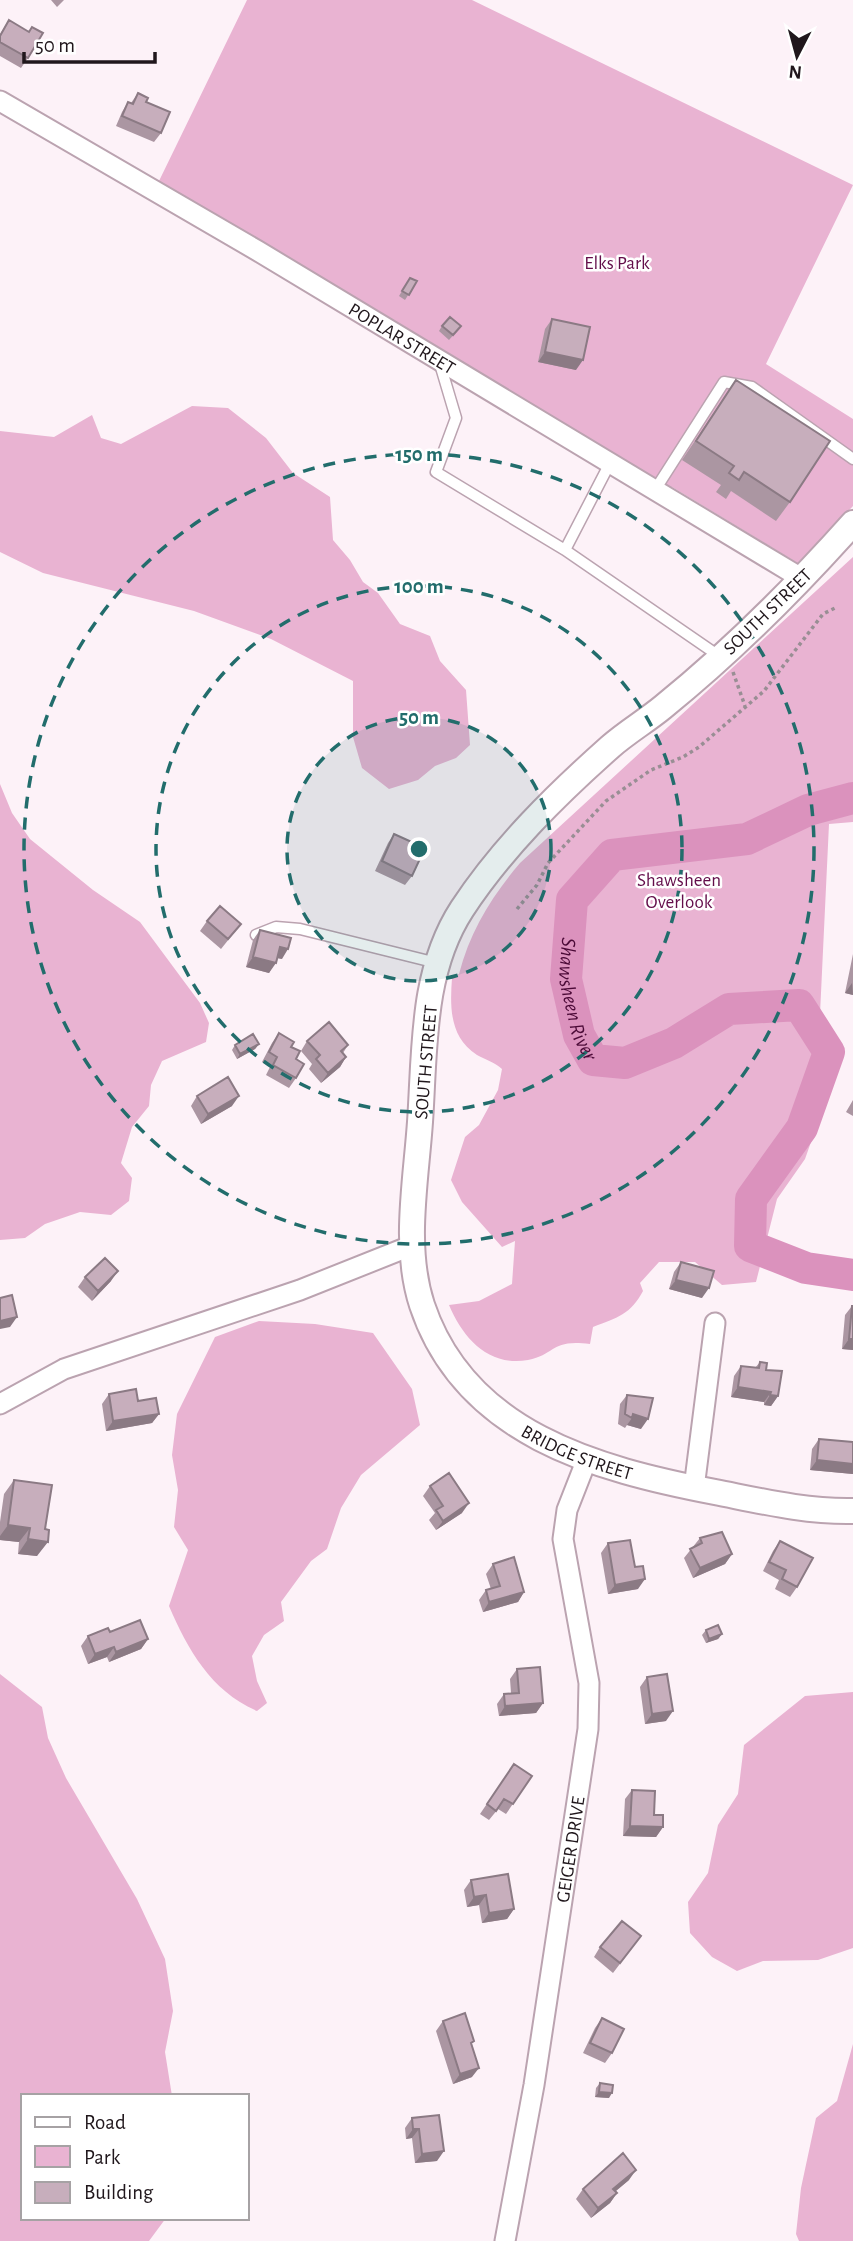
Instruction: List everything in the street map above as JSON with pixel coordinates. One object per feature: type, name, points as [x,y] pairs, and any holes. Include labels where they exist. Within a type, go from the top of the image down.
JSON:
[{"type":"street","name":"POPLAR STREET","points":[[0,102],[439,360],[801,578]]},
{"type":"street","name":"SOUTH STREET","points":[[413,1245],[423,1042],[442,946],[461,911],[503,852],[612,745],[664,706],[720,656],[801,578],[853,523]]},
{"type":"street","points":[[0,1404],[64,1369],[300,1290],[413,1245]]},
{"type":"street","name":"BRIDGE STREET","points":[[413,1245],[415,1276],[428,1320],[467,1385],[496,1410],[537,1437],[587,1460],[632,1475],[794,1507],[853,1511]]},
{"type":"street","points":[[694,1488],[715,1323]]},
{"type":"street","name":"GEIGER DRIVE","points":[[505,2241],[534,2085],[589,1729],[589,1683],[571,1600],[563,1539],[567,1510],[587,1460]]},
{"type":"lane","points":[[439,360],[456,418],[436,472],[565,550],[720,656]]},
{"type":"lane","points":[[655,490],[724,382],[752,387],[853,458]]},
{"type":"lane","points":[[565,550],[610,463]]},
{"type":"lane","points":[[256,935],[276,928],[300,929],[438,963]]},
{"type":"path","points":[[517,909],[537,885],[548,863],[606,801],[651,770],[683,757],[699,747],[777,678],[823,614],[837,607]]},
{"type":"path","points":[[720,656],[730,664],[745,706]]},
{"type":"green space","name":"Elks Park","points":[[247,0],[472,0],[853,185],[766,364],[853,419],[853,506],[799,564],[672,487],[666,496],[159,181]]},
{"type":"green space","points":[[192,406],[228,408],[266,438],[293,473],[330,497],[333,540],[350,560],[363,582],[378,593],[400,624],[430,636],[440,661],[466,690],[470,745],[456,758],[435,766],[418,780],[389,789],[362,768],[353,737],[353,681],[271,639],[194,611],[43,573],[0,552],[0,431],[54,437],[92,415],[101,438],[121,444]]},
{"type":"green space","name":"Shawsheen Overlook","points":[[853,557],[853,822],[829,824],[820,1014],[833,1080],[805,1159],[777,1199],[756,1282],[722,1285],[695,1262],[659,1262],[640,1283],[643,1291],[628,1310],[593,1327],[590,1344],[560,1345],[528,1360],[501,1359],[489,1354],[470,1339],[449,1305],[479,1301],[512,1284],[515,1241],[502,1247],[462,1202],[451,1180],[465,1137],[479,1125],[498,1090],[502,1069],[468,1048],[456,1030],[451,999],[452,978],[459,974],[469,943],[483,915],[520,863]]},
{"type":"green space","points":[[0,784],[12,813],[30,839],[93,890],[140,922],[200,1003],[209,1023],[206,1042],[162,1061],[151,1085],[149,1106],[132,1127],[121,1163],[132,1178],[129,1201],[111,1215],[80,1212],[45,1224],[25,1238],[0,1240]]},
{"type":"green space","points":[[259,1321],[315,1324],[373,1333],[412,1389],[420,1425],[361,1475],[341,1508],[327,1549],[311,1561],[281,1602],[284,1621],[264,1635],[252,1656],[257,1681],[267,1703],[257,1711],[241,1703],[214,1681],[184,1638],[169,1606],[188,1550],[174,1527],[178,1490],[172,1455],[177,1414],[215,1337]]},
{"type":"green space","points":[[0,1674],[42,1707],[48,1738],[66,1778],[137,1899],[165,1959],[173,2011],[165,2052],[172,2094],[21,2094],[21,2220],[165,2220],[149,2241],[0,2241]]},
{"type":"green space","points":[[853,1692],[853,1948],[818,1960],[763,1961],[737,1971],[712,1957],[690,1933],[688,1902],[708,1873],[718,1825],[738,1794],[744,1745],[805,1696]]},
{"type":"green space","points":[[853,2044],[853,2241],[799,2241],[796,2234],[801,2188],[816,2118],[837,2101]]},
{"type":"building","points":[[9,20],[29,32],[32,27],[43,33],[28,58],[0,42],[0,36]]},
{"type":"building","points":[[138,93],[148,98],[146,102],[170,112],[161,133],[122,116],[128,102],[133,104]]},
{"type":"building","points":[[410,278],[417,281],[409,295],[402,291]]},
{"type":"building","points":[[450,317],[461,326],[453,335],[442,326]]},
{"type":"building","points":[[552,319],[590,327],[583,360],[545,352]]},
{"type":"building","points":[[736,380],[830,441],[790,502],[744,472],[739,480],[729,473],[734,466],[696,441]]},
{"type":"building","points":[[394,834],[425,848],[412,876],[382,861]]},
{"type":"building","points":[[220,906],[241,924],[228,939],[207,921]]},
{"type":"building","points":[[260,930],[291,938],[288,949],[280,947],[276,963],[253,957]]},
{"type":"building","points":[[329,1022],[348,1045],[341,1051],[346,1057],[328,1073],[316,1059],[320,1055],[307,1041]]},
{"type":"building","points":[[279,1033],[294,1042],[291,1047],[300,1051],[296,1059],[304,1064],[296,1078],[273,1065],[277,1057],[269,1052]]},
{"type":"building","points":[[253,1034],[259,1044],[240,1054],[235,1045]]},
{"type":"building","points":[[228,1077],[239,1096],[208,1114],[197,1096]]},
{"type":"building","points":[[105,1258],[118,1271],[98,1291],[85,1277]]},
{"type":"building","points":[[681,1262],[714,1271],[709,1288],[676,1280]]},
{"type":"building","points":[[12,1295],[17,1317],[0,1321],[0,1298]]},
{"type":"building","points":[[852,1306],[853,1339],[849,1339]]},
{"type":"building","points":[[760,1362],[767,1363],[766,1370],[782,1371],[778,1396],[770,1395],[771,1392],[738,1387],[741,1366],[759,1368]]},
{"type":"building","points":[[136,1389],[138,1401],[156,1398],[159,1414],[113,1421],[109,1394]]},
{"type":"building","points":[[627,1395],[653,1398],[648,1419],[633,1414],[632,1418],[625,1414]]},
{"type":"building","points":[[819,1439],[853,1442],[853,1464],[817,1460]]},
{"type":"building","points":[[449,1473],[469,1503],[443,1521],[436,1510],[443,1506],[430,1486]]},
{"type":"building","points":[[14,1480],[52,1485],[45,1529],[49,1530],[48,1542],[28,1539],[30,1528],[8,1525]]},
{"type":"building","points":[[722,1532],[732,1554],[700,1568],[690,1549],[702,1543],[700,1538]]},
{"type":"building","points":[[630,1540],[635,1567],[643,1566],[645,1579],[615,1585],[608,1543]]},
{"type":"building","points":[[780,1541],[813,1558],[797,1587],[782,1579],[786,1570],[769,1562]]},
{"type":"building","points":[[514,1557],[524,1592],[489,1602],[486,1590],[500,1586],[493,1564]]},
{"type":"building","points":[[140,1620],[148,1639],[116,1652],[114,1647],[95,1654],[88,1636],[108,1628],[110,1632]]},
{"type":"building","points":[[718,1625],[722,1634],[709,1639],[706,1630]]},
{"type":"building","points":[[540,1667],[543,1703],[505,1706],[504,1694],[519,1693],[517,1669]]},
{"type":"building","points":[[667,1674],[673,1711],[652,1714],[647,1677]]},
{"type":"building","points":[[514,1764],[532,1776],[513,1804],[504,1799],[496,1811],[487,1804]]},
{"type":"building","points":[[632,1790],[655,1791],[654,1815],[663,1815],[663,1827],[630,1826]]},
{"type":"building","points":[[508,1874],[514,1909],[489,1913],[486,1895],[474,1897],[471,1880]]},
{"type":"building","points":[[622,1921],[641,1936],[620,1963],[600,1947]]},
{"type":"building","points":[[465,2013],[479,2068],[460,2074],[443,2021]]},
{"type":"building","points":[[602,2018],[624,2029],[612,2053],[590,2043]]},
{"type":"building","points":[[600,2083],[613,2085],[612,2093],[599,2092]]},
{"type":"building","points":[[439,2115],[444,2151],[422,2154],[419,2129],[413,2129],[412,2118]]},
{"type":"building","points":[[623,2153],[636,2170],[613,2189],[617,2193],[598,2208],[583,2189]]},
{"type":"waterway","name":"Shawsheen River","points":[[853,798],[808,810],[747,839],[612,855],[572,900],[566,979],[579,1035],[593,1060],[625,1063],[674,1043],[729,1009],[799,1005],[829,1052],[802,1128],[751,1199],[750,1246],[806,1268],[853,1275]]}]
